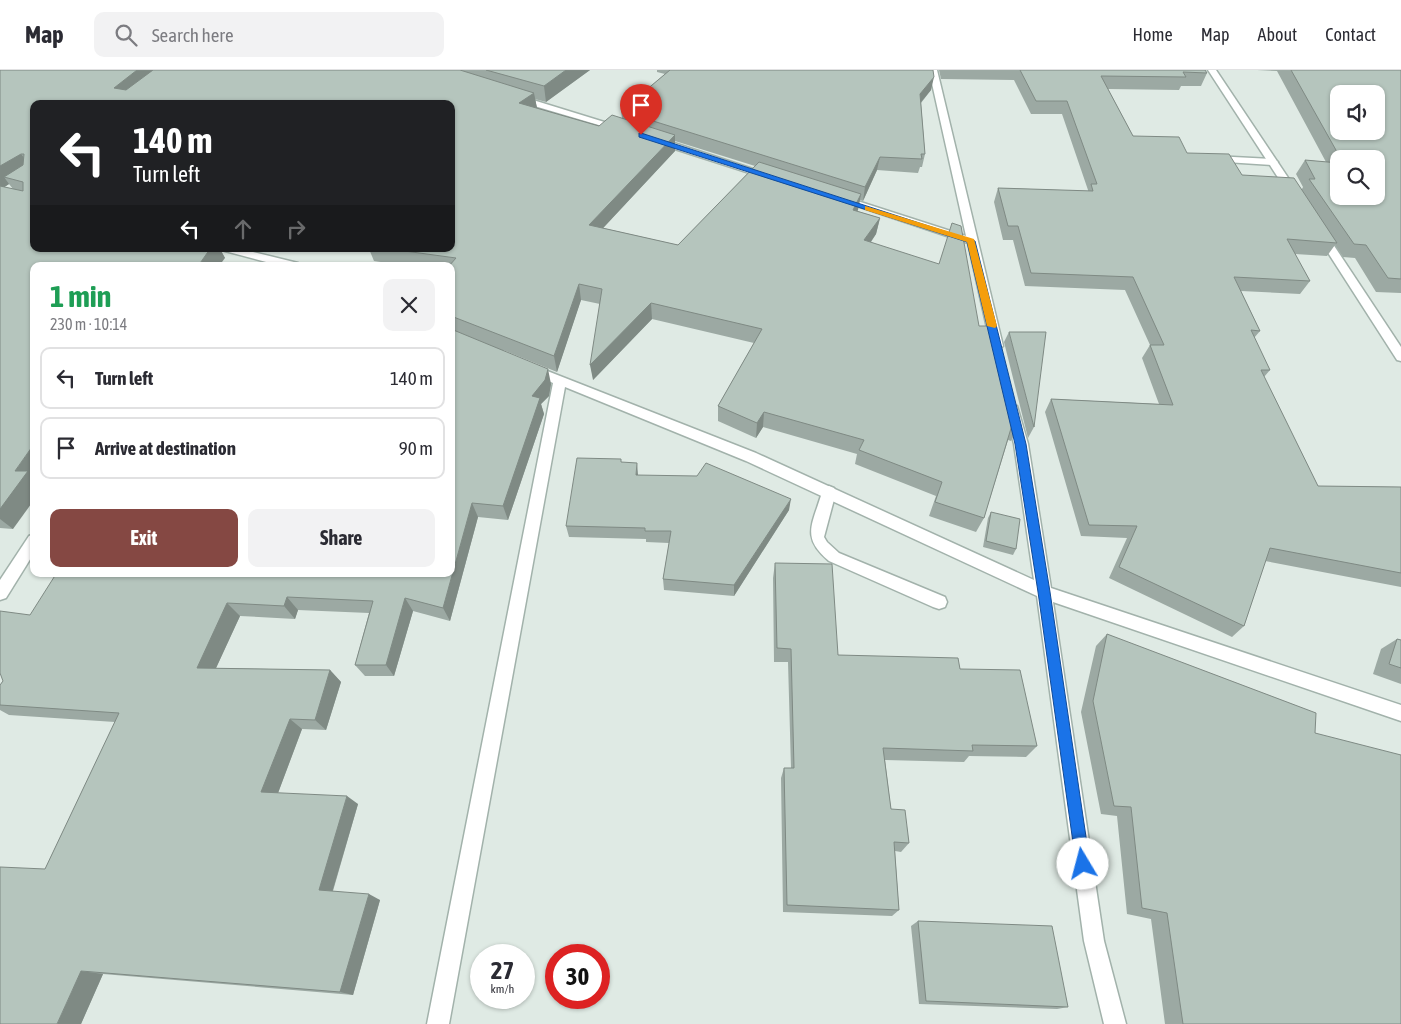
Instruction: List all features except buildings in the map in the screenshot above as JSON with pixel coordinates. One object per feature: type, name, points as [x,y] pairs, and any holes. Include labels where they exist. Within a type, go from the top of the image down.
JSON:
[{"type":"street","points":[[933,70],[999,357]]},
{"type":"street","points":[[1212,70],[1299,202]]},
{"type":"street","points":[[504,94],[783,181]]},
{"type":"street","points":[[1204,158],[1273,162]]},
{"type":"street","points":[[830,196],[971,241]]},
{"type":"street","points":[[1315,226],[1401,357]]},
{"type":"street","points":[[239,252],[276,262]]},
{"type":"street","points":[[514,362],[751,457],[1044,592],[1401,713]]},
{"type":"street","points":[[438,1024],[560,381]]},
{"type":"street","points":[[1009,396],[1020,444],[1044,592],[1094,941],[1114,1024]]},
{"type":"street","points":[[829,492],[817,537],[821,546],[834,557],[939,602]]},
{"type":"street","points":[[0,594],[30,546]]},
{"type":"slow traffic","points":[[868,208],[971,241],[992,326]]},
{"type":"route","points":[[641,135],[971,241],[1020,444],[1044,592],[1083,864]]}]
